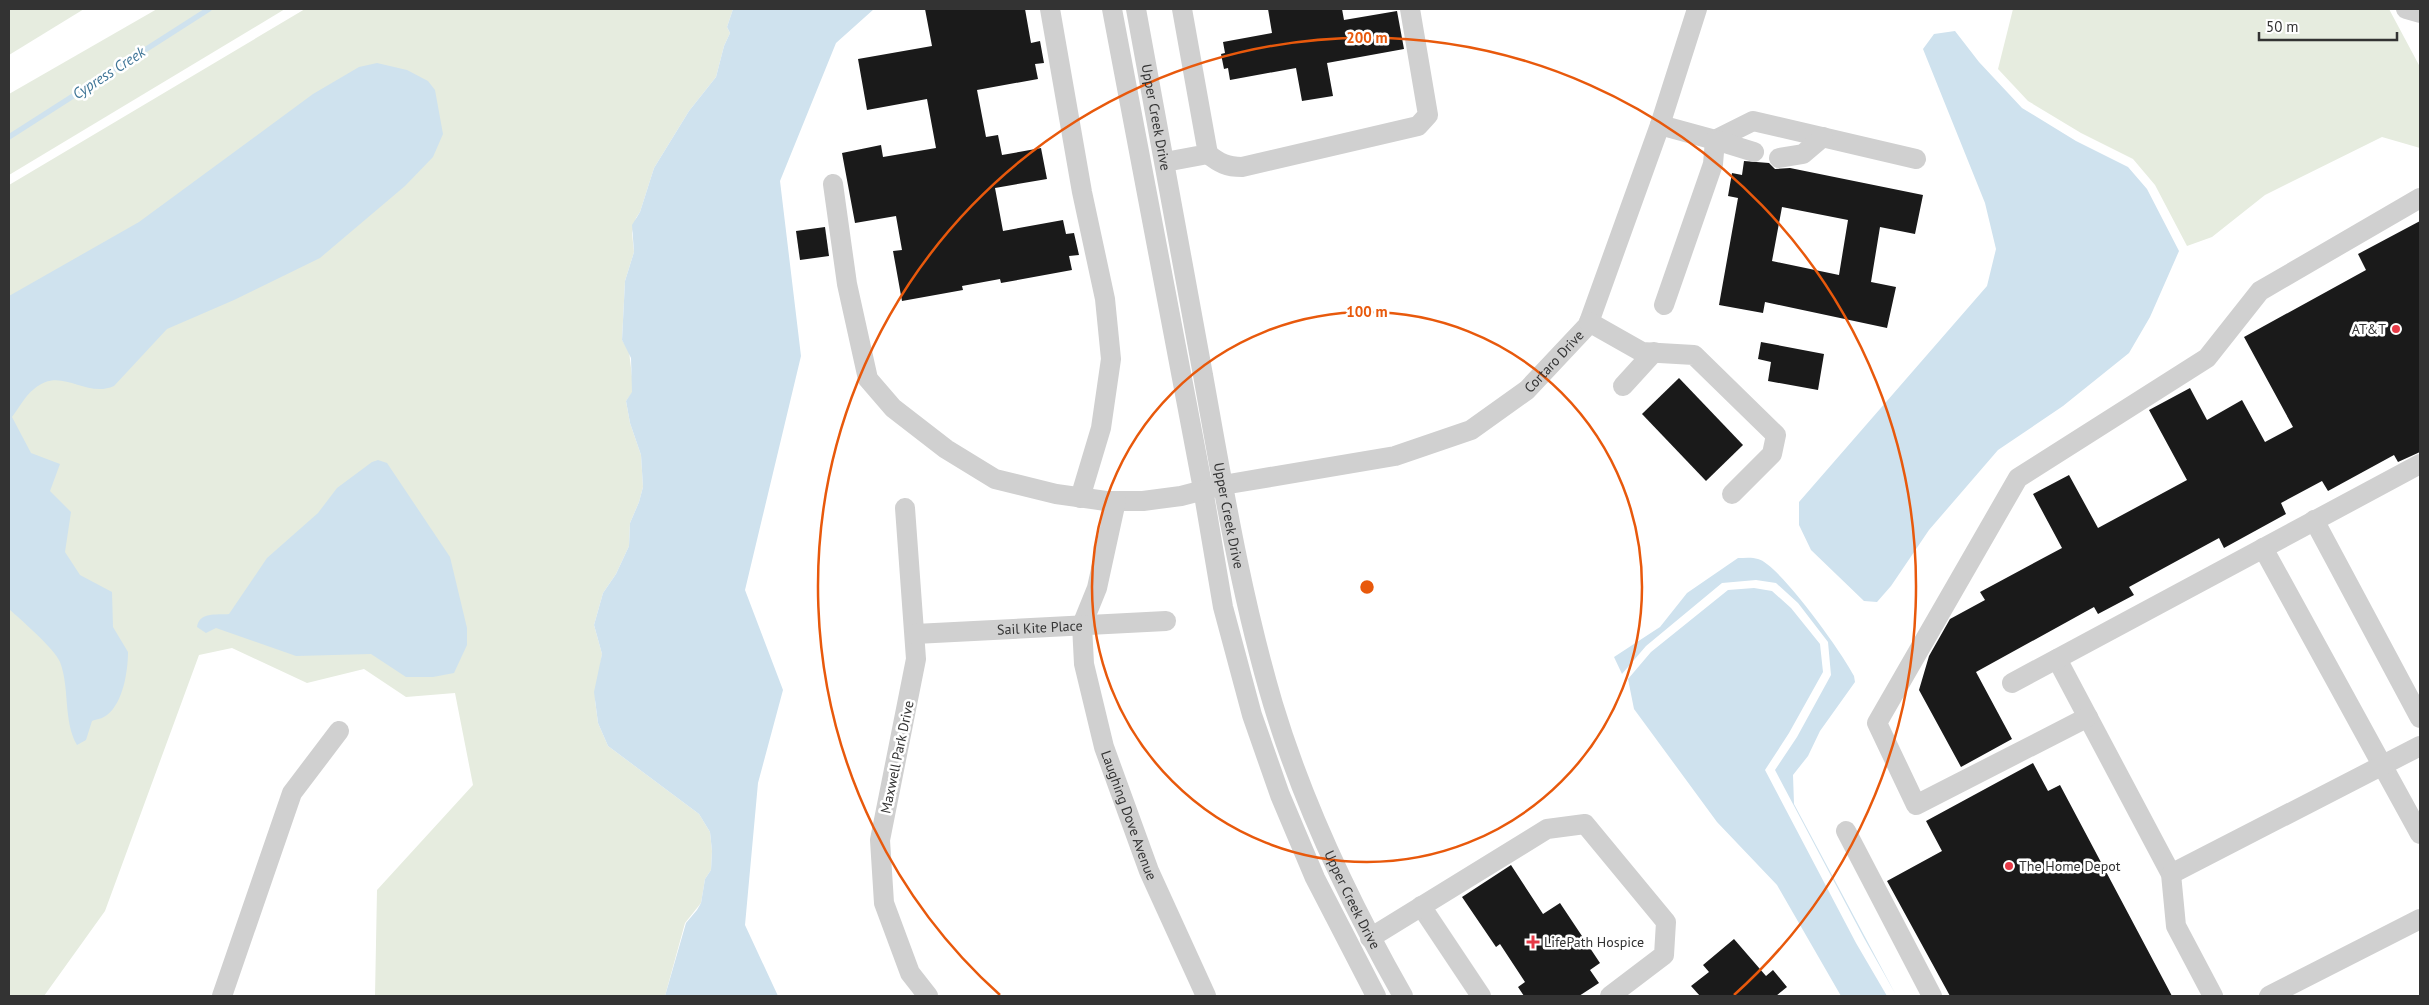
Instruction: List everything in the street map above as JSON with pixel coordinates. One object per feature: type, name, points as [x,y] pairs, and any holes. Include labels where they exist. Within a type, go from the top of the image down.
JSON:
[{"type":"street","points":[[1050,9],[1082,192],[1105,299],[1111,360],[1101,428],[1080,498]]},
{"type":"street","name":"Upper Creek Drive","points":[[1112,9],[1213,487],[1274,706],[1302,788],[1340,880],[1403,996]]},
{"type":"street","name":"Upper Creek Drive","points":[[1136,9],[1165,162],[1213,487],[1223,607],[1255,724],[1280,795],[1315,878],[1376,996]]},
{"type":"street","points":[[1182,9],[1208,154],[1218,162],[1230,167],[1242,166],[1418,126],[1428,115],[1410,9]]},
{"type":"street","name":"Cortaro Drive","points":[[833,184],[848,284],[868,379],[893,408],[946,449],[995,479],[1080,498],[1143,502],[1181,496],[1213,487],[1394,456],[1471,430],[1527,390],[1589,322],[1660,125],[1697,9]]},
{"type":"street","points":[[2406,9],[2420,13]]},
{"type":"street","points":[[1715,140],[1753,121],[1916,159]]},
{"type":"street","points":[[1660,125],[1754,152]]},
{"type":"street","points":[[1779,158],[1803,154],[1823,137]]},
{"type":"street","points":[[1664,305],[1713,164],[1715,140]]},
{"type":"street","points":[[1165,162],[1208,154]]},
{"type":"street","points":[[2088,717],[1916,805],[1877,723],[2018,478],[2207,358],[2260,291],[2420,198]]},
{"type":"street","points":[[1589,322],[1642,352],[1694,355],[1776,435],[1772,454],[1732,494]]},
{"type":"street","points":[[1623,386],[1654,352]]},
{"type":"street","points":[[2012,683],[2420,464]]},
{"type":"street","points":[[1082,625],[1097,588],[1116,501]]},
{"type":"street","name":"Maxwell Park Drive","points":[[905,508],[916,660],[880,840],[884,903],[910,973],[928,996]]},
{"type":"street","points":[[2314,520],[2420,718]]},
{"type":"street","points":[[2264,548],[2420,834]]},
{"type":"street","name":"Sail Kite Place","points":[[915,634],[1166,621]]},
{"type":"street","name":"Laughing Dove Avenue","points":[[1082,625],[1084,664],[1104,747],[1148,871],[1206,996]]},
{"type":"street","points":[[2057,659],[2171,874],[2176,926],[2213,996]]},
{"type":"street","points":[[222,996],[292,793],[339,731]]},
{"type":"street","points":[[2171,874],[2420,746]]},
{"type":"street","points":[[1370,938],[1547,829],[1585,824],[1666,922],[1664,955],[1610,996]]},
{"type":"street","points":[[1846,832],[1932,996]]},
{"type":"street","points":[[1422,906],[1481,996]]},
{"type":"street","points":[[2269,996],[2420,919]]},
{"type":"shaded area","points":[[9,9],[84,9],[9,55]]},
{"type":"shaded area","points":[[157,9],[285,9],[9,175],[9,94]]},
{"type":"shaded area","points":[[305,9],[733,9],[727,27],[730,33],[724,46],[716,77],[689,111],[654,168],[632,233],[634,252],[625,281],[622,340],[629,351],[633,385],[632,393],[626,401],[630,423],[641,455],[643,487],[630,523],[629,546],[616,574],[603,593],[594,625],[602,654],[595,700],[598,723],[608,746],[699,814],[710,832],[711,870],[705,879],[701,903],[685,923],[665,996],[375,996],[377,890],[473,785],[455,693],[406,697],[364,669],[307,683],[232,648],[199,655],[105,911],[44,996],[9,996],[9,185]]},
{"type":"shaded area","points":[[2013,9],[2389,9],[2420,67],[2420,148],[2382,137],[2265,195],[2212,237],[2187,246],[2155,185],[2133,159],[2081,133],[2028,101],[1998,69]]},
{"type":"water","points":[[733,9],[874,9],[836,43],[780,181],[801,356],[745,590],[783,690],[758,783],[745,925],[778,996],[665,996],[686,923],[701,903],[705,879],[711,870],[710,832],[699,814],[608,746],[598,723],[594,692],[602,654],[594,625],[603,593],[616,574],[629,546],[630,523],[643,487],[641,455],[630,423],[626,401],[632,392],[631,358],[622,340],[625,281],[634,252],[632,225],[640,212],[654,168],[689,111],[716,77],[724,46],[730,33],[727,27]]},
{"type":"water","points":[[1955,31],[1979,62],[2022,108],[2076,141],[2128,167],[2147,189],[2179,251],[2150,317],[2129,353],[2063,406],[1998,450],[1929,530],[1891,586],[1877,602],[1864,601],[1811,550],[1799,525],[1799,502],[1987,286],[1996,249],[1985,203],[1923,49],[1934,34]]},
{"type":"water","points":[[377,63],[407,70],[428,81],[435,90],[443,134],[433,157],[405,186],[320,258],[234,300],[167,329],[114,386],[93,389],[64,381],[54,380],[44,383],[28,395],[12,417],[31,453],[60,464],[50,491],[71,512],[65,552],[80,575],[112,592],[113,627],[128,652],[126,677],[117,703],[107,715],[92,721],[86,740],[77,745],[70,726],[63,672],[57,656],[45,642],[9,609],[9,296],[139,222],[313,94],[359,67]]},
{"type":"water","points":[[378,460],[387,463],[450,557],[467,628],[467,645],[454,673],[433,677],[406,677],[371,654],[296,656],[216,628],[206,633],[197,627],[201,619],[209,615],[229,614],[267,558],[318,513],[337,488],[372,462]]},
{"type":"water","points":[[1738,558],[1758,559],[1780,576],[1810,611],[1854,676],[1855,682],[1820,731],[1808,756],[1793,775],[1794,804],[1896,995],[1775,770],[1797,737],[1831,675],[1828,642],[1798,603],[1776,583],[1756,580],[1722,583],[1646,646],[1622,674],[1614,657],[1660,627],[1687,593]]},
{"type":"water","points":[[1754,588],[1772,591],[1791,608],[1820,644],[1823,672],[1789,733],[1765,770],[1856,943],[1887,996],[1841,996],[1777,885],[1717,822],[1634,709],[1628,679],[1651,652],[1728,590]]},
{"type":"building","points":[[925,9],[1025,9],[1031,43],[1040,41],[1044,63],[1035,64],[1038,79],[977,90],[986,137],[998,135],[1002,155],[1041,148],[1047,179],[995,188],[1003,231],[1063,220],[1066,234],[1074,233],[1079,255],[1069,256],[1072,270],[1001,283],[1000,279],[962,286],[963,290],[902,301],[893,251],[902,250],[896,216],[855,223],[842,153],[881,145],[883,157],[936,148],[927,99],[867,110],[858,59],[932,46]]},
{"type":"building","points":[[1268,9],[1342,9],[1344,20],[1397,11],[1404,49],[1327,63],[1333,96],[1302,101],[1296,68],[1230,80],[1228,68],[1224,69],[1221,54],[1225,53],[1223,42],[1272,33]]},
{"type":"building","points":[[1744,161],[1769,163],[1775,169],[1790,168],[1923,195],[1915,234],[1880,227],[1871,282],[1896,287],[1887,328],[1765,302],[1763,313],[1719,305],[1738,198],[1728,196],[1732,173],[1742,175]],"holes":[[[1782,207],[1848,220],[1839,275],[1772,261]]]},
{"type":"building","points":[[2420,221],[2420,452],[2398,462],[2394,455],[2328,491],[2322,481],[2281,503],[2286,514],[2224,548],[2219,538],[2129,587],[2134,595],[2098,614],[2094,607],[1976,672],[2012,739],[1961,767],[1919,690],[1929,656],[1950,619],[1985,600],[1980,592],[2062,548],[2033,494],[2069,475],[2098,528],[2187,480],[2149,410],[2190,388],[2207,420],[2242,400],[2265,442],[2293,427],[2244,337],[2366,270],[2358,254]]},
{"type":"building","points":[[825,227],[829,256],[800,260],[796,231]]},
{"type":"building","points":[[1761,342],[1824,354],[1818,390],[1768,381],[1771,362],[1758,359]]},
{"type":"building","points":[[1679,378],[1743,445],[1706,481],[1642,414]]},
{"type":"building","name":"The Home Depot","points":[[2033,763],[2048,791],[2060,785],[2172,996],[1950,996],[1887,881],[1942,851],[1926,821]]},
{"type":"building","points":[[1511,865],[1543,914],[1560,903],[1600,963],[1590,970],[1599,983],[1579,996],[1524,996],[1518,987],[1525,982],[1500,944],[1496,947],[1462,897]]},
{"type":"building","points":[[1734,939],[1766,976],[1773,970],[1787,987],[1776,996],[1700,996],[1691,986],[1709,972],[1703,965]]},
{"type":"waterway","name":"Cypress Creek","points":[[9,137],[209,9]]},
{"type":"place","name":"AT&T","points":[[2396,329]]},
{"type":"place","name":"The Home Depot","points":[[2009,866]]},
{"type":"place","name":"LifePath Hospice","points":[[1533,942]]}]
